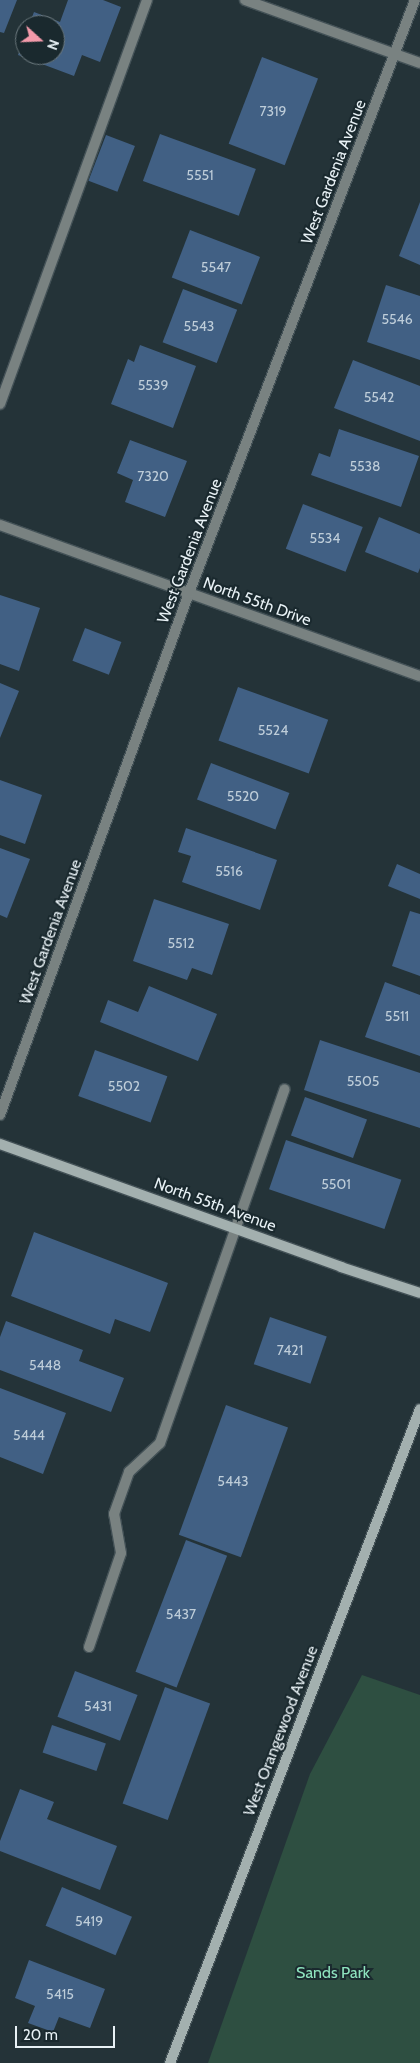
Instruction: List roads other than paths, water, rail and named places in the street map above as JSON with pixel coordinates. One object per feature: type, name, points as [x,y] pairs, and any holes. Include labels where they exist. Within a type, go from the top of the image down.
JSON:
[{"type":"street","points":[[0,404],[147,0]]},
{"type":"street","points":[[245,0],[420,63]]},
{"type":"street","name":"West Gardenia Avenue","points":[[0,1115],[189,594],[415,0]]},
{"type":"street","name":"North 55th Drive","points":[[0,525],[420,676]]},
{"type":"street","points":[[89,1647],[121,1553],[114,1514],[129,1472],[160,1444],[284,1089]]},
{"type":"street","name":"North 55th Avenue","points":[[0,1144],[236,1229],[420,1292]]},
{"type":"street","name":"West Orangewood Avenue","points":[[170,2063],[420,1409]]},
{"type":"park label","name":"Sands Park","points":[[333,1973]]}]
